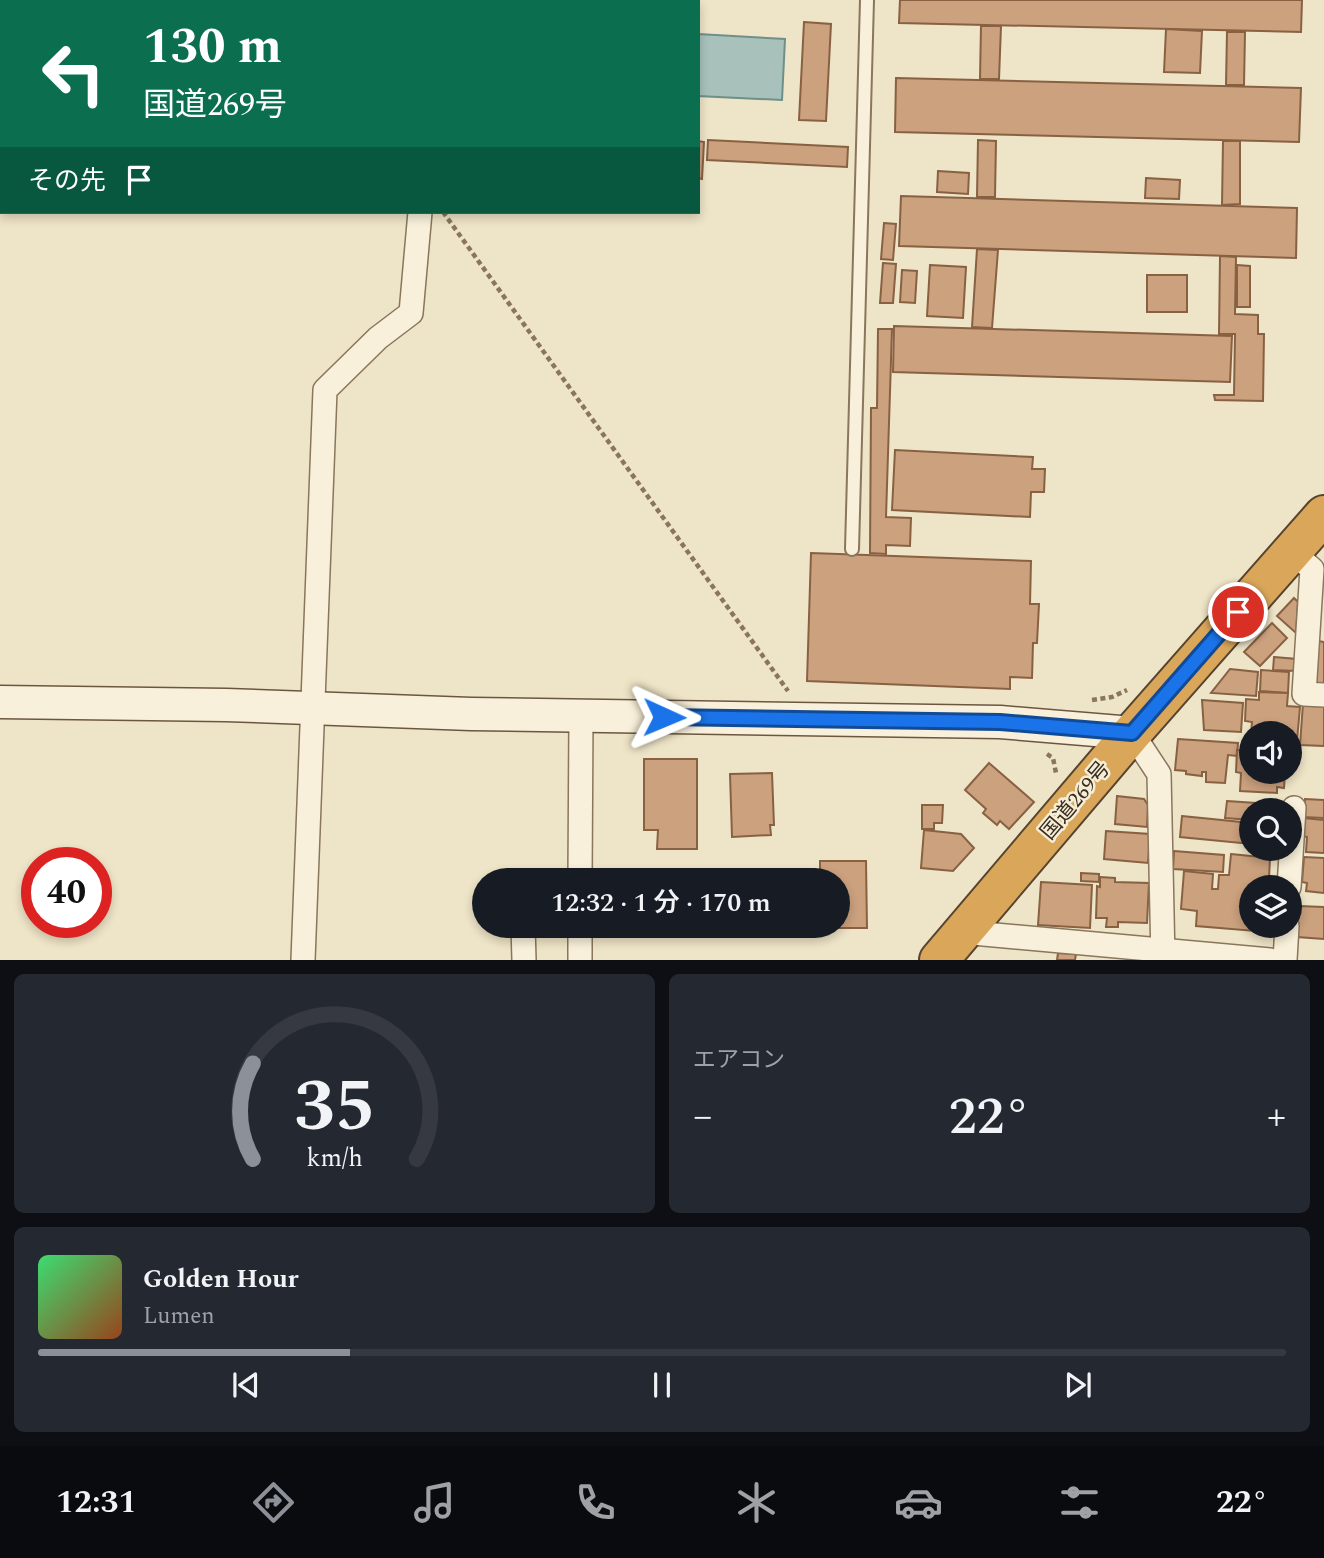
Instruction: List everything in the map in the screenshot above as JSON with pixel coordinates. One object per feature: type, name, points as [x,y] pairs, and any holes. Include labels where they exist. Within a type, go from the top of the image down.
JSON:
[{"type":"highway","name":"国道269号","points":[[951,946],[1132,733],[1291,551],[1322,521]]},
{"type":"street","points":[[303,960],[325,390],[378,338],[411,313],[420,214]]},
{"type":"street","points":[[1291,551],[1312,569],[1304,694],[1324,695]]},
{"type":"street","points":[[0,702],[313,707],[471,715],[1000,722],[1132,733],[1159,774],[1163,955]]},
{"type":"street","points":[[580,868],[581,716]]},
{"type":"street","points":[[523,938],[524,960]]},
{"type":"street","points":[[580,938],[580,960]]},
{"type":"street","points":[[1285,960],[1286,938]]},
{"type":"street","points":[[951,946],[1270,960]]},
{"type":"lane","points":[[852,549],[867,0]]},
{"type":"path","points":[[1044,752],[1053,758],[1057,767],[1056,778]]},
{"type":"water","points":[[700,34],[785,39],[782,100],[700,96]]},
{"type":"building","points":[[900,0],[1302,0],[1301,32],[899,23]]},
{"type":"building","points":[[804,22],[831,24],[826,121],[799,120]]},
{"type":"building","points":[[981,26],[1001,26],[999,79],[980,79]]},
{"type":"building","points":[[1166,29],[1202,31],[1200,73],[1164,72]]},
{"type":"building","points":[[1227,32],[1245,32],[1244,85],[1226,85]]},
{"type":"building","points":[[896,78],[1301,88],[1299,142],[895,132]]},
{"type":"building","points":[[708,140],[848,147],[847,167],[707,160]]},
{"type":"building","points":[[978,140],[996,141],[995,197],[977,197]]},
{"type":"building","points":[[700,141],[704,142],[700,178]]},
{"type":"building","points":[[1223,141],[1240,141],[1240,204],[1222,205]]},
{"type":"building","points":[[938,171],[969,173],[968,194],[937,192]]},
{"type":"building","points":[[1146,178],[1180,180],[1179,199],[1145,198]]},
{"type":"building","points":[[901,196],[1297,208],[1296,258],[899,246]]},
{"type":"building","points":[[884,223],[896,224],[893,260],[881,259]]},
{"type":"building","points":[[977,249],[998,250],[992,328],[972,327]]},
{"type":"building","points":[[1220,256],[1236,257],[1235,314],[1258,315],[1258,334],[1264,334],[1263,401],[1215,400],[1214,395],[1234,395],[1235,334],[1219,334]]},
{"type":"building","points":[[883,263],[896,264],[893,303],[880,303]]},
{"type":"building","points":[[930,265],[966,267],[963,318],[927,316]]},
{"type":"building","points":[[1237,265],[1250,266],[1250,307],[1237,307]]},
{"type":"building","points":[[902,270],[917,271],[915,303],[900,302]]},
{"type":"building","points":[[1147,275],[1187,275],[1187,312],[1147,312]]},
{"type":"building","points":[[894,326],[1232,336],[1230,382],[893,372]]},
{"type":"building","points":[[878,329],[892,329],[886,517],[911,518],[910,546],[886,545],[886,554],[870,553],[871,408],[877,408]]},
{"type":"building","points":[[895,450],[1033,457],[1032,469],[1045,469],[1044,492],[1031,492],[1030,517],[892,510]]},
{"type":"building","points":[[811,553],[1031,561],[1030,604],[1039,604],[1037,643],[1033,643],[1032,678],[1010,677],[1010,689],[807,681]]},
{"type":"building","points":[[1294,598],[1298,602],[1296,633],[1277,616]]},
{"type":"building","points":[[1272,623],[1287,638],[1260,666],[1244,652]]},
{"type":"building","points":[[1318,641],[1324,642],[1324,686],[1315,686]]},
{"type":"building","points":[[1274,657],[1297,659],[1296,671],[1273,670]]},
{"type":"building","points":[[1230,669],[1258,672],[1256,696],[1211,693]]},
{"type":"building","points":[[1261,670],[1289,672],[1288,693],[1260,691]]},
{"type":"building","points":[[1259,692],[1288,693],[1287,706],[1300,707],[1299,721],[1245,721],[1246,699],[1259,700]]},
{"type":"building","points":[[1202,700],[1243,703],[1239,732],[1204,730]]},
{"type":"building","points":[[1303,703],[1324,704],[1324,746],[1302,745]]},
{"type":"building","points":[[1178,739],[1238,743],[1237,756],[1228,755],[1225,783],[1206,782],[1206,772],[1202,772],[1202,776],[1175,770]]},
{"type":"building","points":[[1237,750],[1239,750],[1239,773],[1236,772]]},
{"type":"building","points":[[644,759],[697,759],[697,849],[657,849],[658,830],[644,830]]},
{"type":"building","points":[[989,763],[1034,802],[1009,829],[1000,821],[997,825],[983,813],[986,809],[965,790]]},
{"type":"building","points":[[772,773],[774,825],[770,825],[771,835],[732,837],[730,774]]},
{"type":"building","points":[[1240,784],[1284,784],[1284,788],[1277,787],[1277,793],[1240,791]]},
{"type":"building","points":[[1117,796],[1144,799],[1148,805],[1147,827],[1115,824]]},
{"type":"building","points":[[1305,799],[1324,800],[1324,818],[1303,817]]},
{"type":"building","points":[[1227,801],[1239,802],[1239,819],[1225,818]]},
{"type":"building","points":[[922,805],[943,805],[942,823],[934,823],[934,829],[922,829]]},
{"type":"building","points":[[1182,816],[1239,822],[1239,843],[1180,837]]},
{"type":"building","points":[[1303,818],[1324,820],[1324,853],[1306,852],[1307,837],[1302,836]]},
{"type":"building","points":[[924,830],[961,834],[974,848],[953,871],[921,868]]},
{"type":"building","points":[[1106,831],[1150,834],[1148,863],[1104,859]]},
{"type":"building","points":[[1174,851],[1224,855],[1223,872],[1173,869]]},
{"type":"building","points":[[1231,854],[1239,855],[1239,861],[1270,861],[1269,875],[1239,875],[1239,930],[1196,926],[1197,911],[1181,909],[1184,871],[1213,874],[1212,889],[1218,889],[1219,875],[1229,875]]},
{"type":"building","points":[[1304,857],[1324,858],[1324,893],[1306,891],[1307,883],[1302,882]]},
{"type":"building","points":[[820,861],[866,861],[867,928],[850,928],[850,868],[820,868]]},
{"type":"building","points":[[1081,873],[1099,874],[1099,882],[1081,881]]},
{"type":"building","points":[[1100,877],[1115,878],[1115,882],[1149,883],[1147,923],[1118,922],[1118,927],[1106,927],[1107,918],[1096,918],[1097,886],[1100,887]]},
{"type":"building","points":[[1041,882],[1092,885],[1090,928],[1038,925]]},
{"type":"building","points":[[1302,906],[1324,907],[1324,939],[1302,937]]},
{"type":"building","points":[[1058,953],[1076,954],[1075,960],[1057,960]]},
{"type":"route","points":[[664,717],[1000,722],[1132,733],[1238,612]]}]
